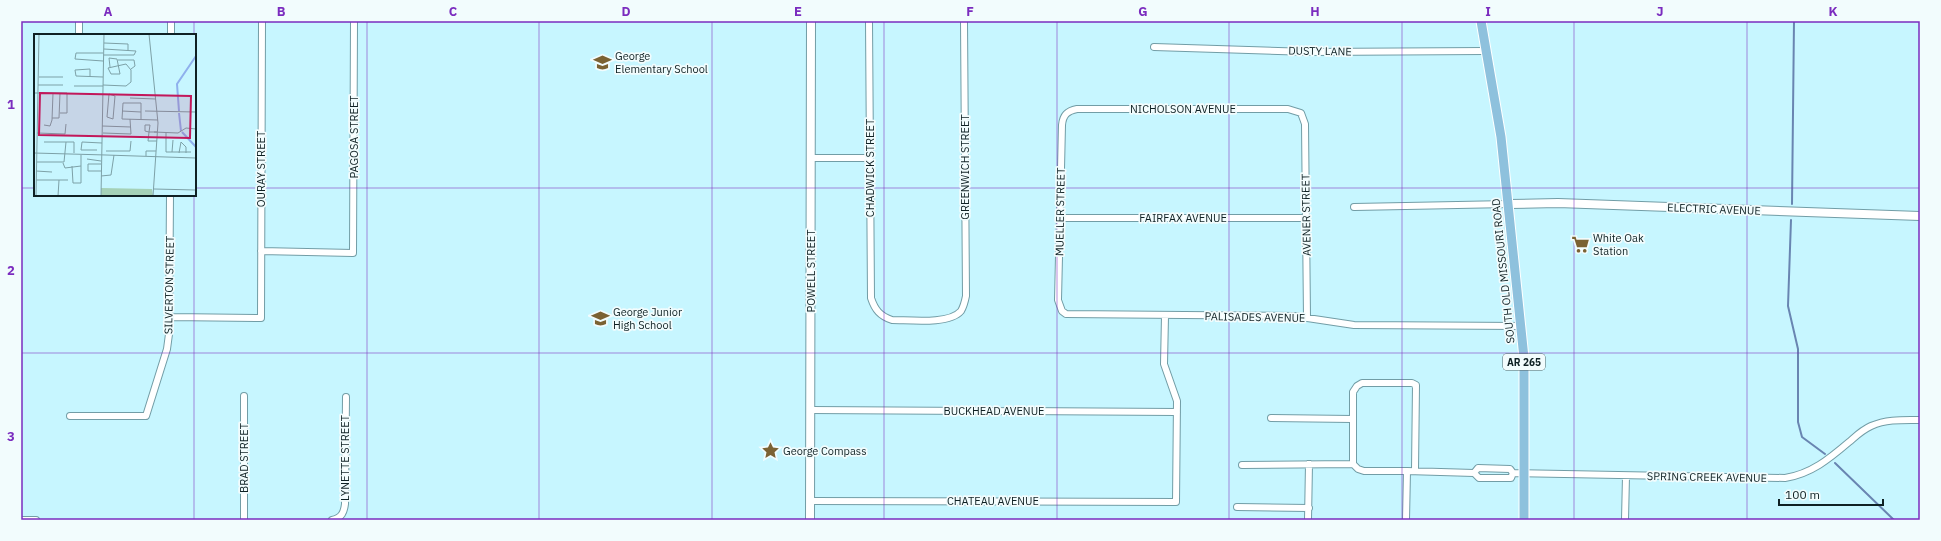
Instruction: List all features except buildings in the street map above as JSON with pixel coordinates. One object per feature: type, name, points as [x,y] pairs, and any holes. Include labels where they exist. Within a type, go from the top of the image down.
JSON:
[{"type":"main road","name":"SOUTH OLD MISSOURI ROAD","points":[[1481,21],[1501,137],[1524,358],[1524,520]]},
{"type":"street","points":[[79,21],[80,34]]},
{"type":"street","points":[[171,21],[171,34]]},
{"type":"street","name":"OURAY STREET","points":[[170,317],[261,318],[262,21]]},
{"type":"street","name":"PAGOSA STREET","points":[[261,251],[353,253],[354,21]]},
{"type":"street","name":"POWELL STREET","points":[[810,520],[811,21]]},
{"type":"street","name":"CHADWICK STREET","points":[[870,21],[871,298],[878,313]]},
{"type":"street","name":"GREENWICH STREET","points":[[878,313],[892,320],[943,320],[953,317],[960,311],[964,304],[966,296],[964,21]]},
{"type":"street","name":"DUSTY LANE","points":[[1154,47],[1310,52],[1486,51]]},
{"type":"street","name":"NICHOLSON AVENUE","points":[[1066,113],[1077,109],[1288,109],[1301,113]]},
{"type":"street","name":"MUELLER STREET","points":[[1062,311],[1058,300],[1062,118],[1066,113]]},
{"type":"street","name":"AVENER STREET","points":[[1301,113],[1305,124],[1307,318]]},
{"type":"street","points":[[810,158],[870,158]]},
{"type":"street","name":"SILVERTON STREET","points":[[70,416],[146,416],[167,349],[170,317],[170,196]]},
{"type":"street","name":"ELECTRIC AVENUE","points":[[1509,204],[1558,203],[1920,216]]},
{"type":"street","points":[[1354,207],[1509,204]]},
{"type":"street","name":"FAIRFAX AVENUE","points":[[1060,218],[1306,218]]},
{"type":"street","name":"PALISADES AVENUE","points":[[1062,311],[1072,315],[1307,318],[1354,325],[1521,326]]},
{"type":"street","points":[[1165,316],[1164,364],[1177,401],[1177,412]]},
{"type":"street","points":[[1362,383],[1414,383],[1416,385],[1415,470],[1364,471],[1358,469],[1353,464],[1353,392],[1357,386],[1362,383]]},
{"type":"street","name":"BRAD STREET","points":[[244,396],[244,520]]},
{"type":"street","name":"LYNETTE STREET","points":[[332,520],[340,517],[344,511],[345,504],[346,397]]},
{"type":"street","name":"BUCKHEAD AVENUE","points":[[811,410],[1177,412]]},
{"type":"street","name":"CHATEAU AVENUE","points":[[810,501],[1176,502],[1177,412]]},
{"type":"street","points":[[1271,418],[1352,419]]},
{"type":"street","name":"SPRING CREEK AVENUE","points":[[1415,470],[1474,473],[1478,468],[1510,470],[1514,473],[1524,474],[1785,478],[1799,476],[1819,466],[1858,433],[1871,426],[1884,421],[1920,420]]},
{"type":"street","points":[[1308,520],[1309,464]]},
{"type":"street","points":[[1242,465],[1353,464]]},
{"type":"street","points":[[1406,520],[1407,471]]},
{"type":"street","points":[[1625,520],[1626,476]]},
{"type":"street","points":[[1237,507],[1308,508]]},
{"type":"street","points":[[21,520],[36,520]]},
{"type":"waterway","points":[[1792,204],[1794,21]]},
{"type":"waterway","points":[[1791,220],[1788,306],[1798,349],[1798,422],[1802,437],[1825,454]]},
{"type":"waterway","points":[[1835,463],[1894,520]]},
{"type":"place","name":"George Elementary School","points":[[602,62]]},
{"type":"place","name":"White Oak Station","points":[[1580,244]]},
{"type":"place","name":"George Junior High School","points":[[600,318]]},
{"type":"place","name":"George Compass","points":[[770,451]]}]
